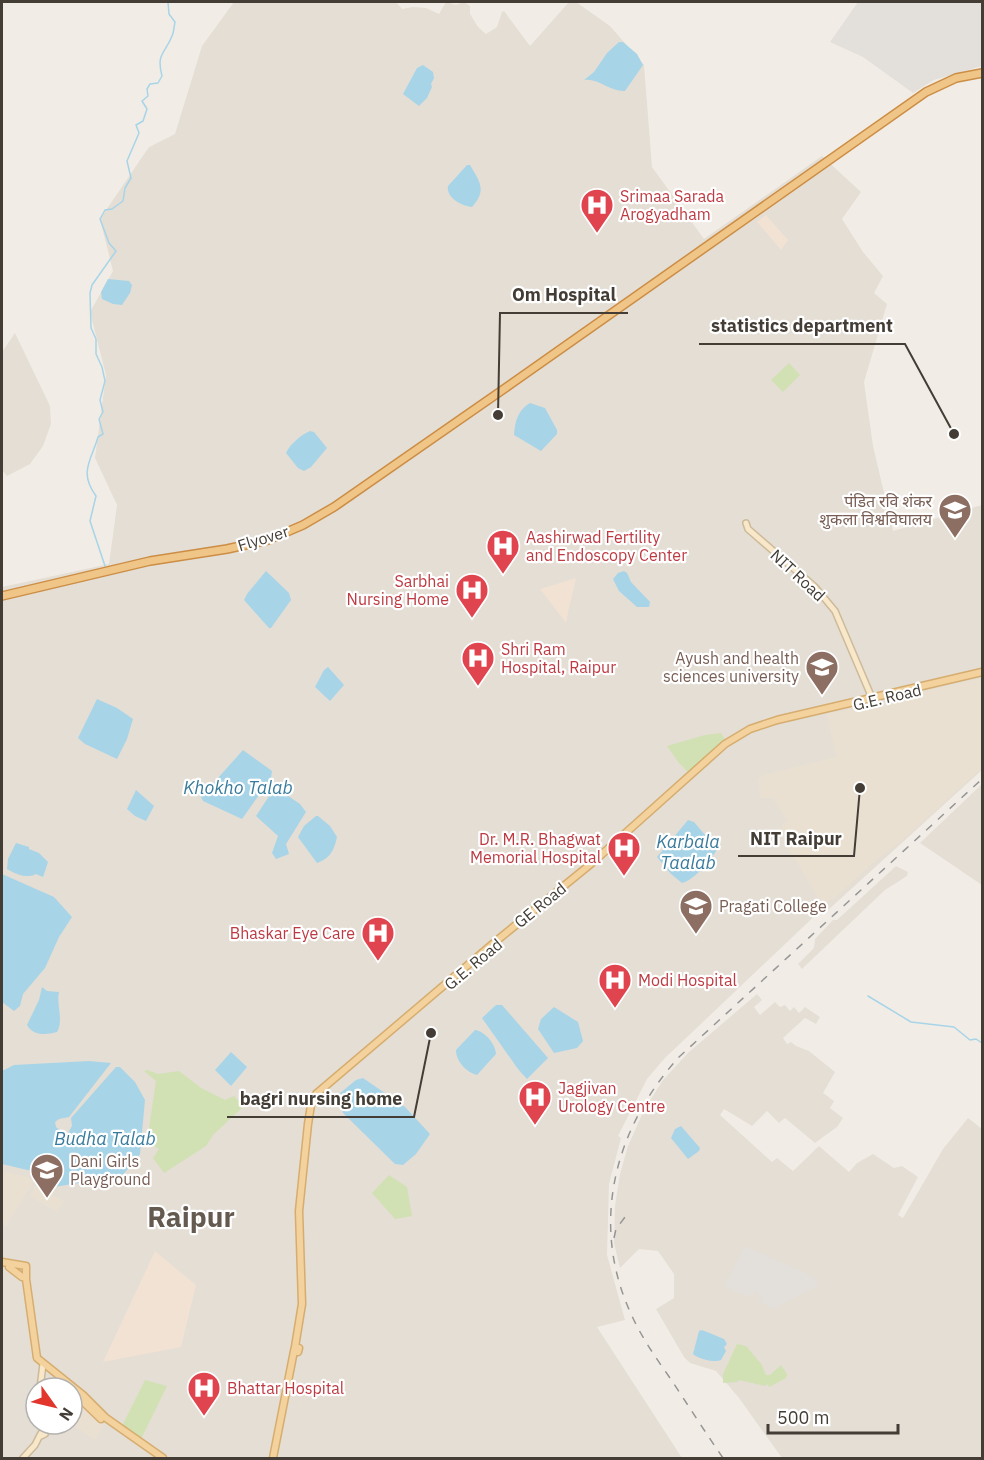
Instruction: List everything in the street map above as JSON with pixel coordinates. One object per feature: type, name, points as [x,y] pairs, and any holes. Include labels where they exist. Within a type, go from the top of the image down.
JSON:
[{"type":"highway","points":[[350,498],[926,94],[982,75]]},
{"type":"highway","name":"Flyover","points":[[2,598],[156,562],[231,552],[267,543],[318,520],[350,498],[363,485],[420,449]]},
{"type":"main road","name":"NIT Road","points":[[745,524],[747,530],[814,588],[834,614],[871,700]]},
{"type":"main road","name":"G.E. Road","points":[[871,700],[982,673]]},
{"type":"main road","name":"GE Road","points":[[274,1458],[303,1312],[299,1211],[308,1124],[311,1105],[316,1094],[488,948],[592,864],[725,744],[750,729],[772,721],[871,700]]},
{"type":"main road","points":[[2,1263],[22,1277]]},
{"type":"main road","points":[[2,1263],[23,1268]]},
{"type":"main road","points":[[9,1267],[23,1268]]},
{"type":"main road","points":[[23,1268],[22,1277],[33,1357],[55,1376]]},
{"type":"main road","points":[[23,1268],[35,1355],[43,1366],[83,1395],[106,1418],[163,1458]]},
{"type":"main road","points":[[42,1376],[43,1366]]},
{"type":"main road","points":[[84,1402],[105,1422],[158,1458]]},
{"type":"main road","points":[[25,1458],[38,1436]]},
{"type":"shaded area","points":[[234,2],[396,2],[402,9],[426,8],[439,14],[446,2],[456,5],[464,2],[470,6],[470,14],[478,27],[486,34],[497,27],[504,11],[530,46],[569,2],[576,2],[610,26],[644,65],[652,167],[704,239],[822,156],[861,192],[842,219],[863,252],[883,276],[874,293],[887,304],[864,382],[873,446],[893,531],[982,505],[982,770],[827,911],[822,909],[665,1058],[647,1079],[618,1136],[621,1138],[609,1184],[607,1255],[625,1320],[597,1327],[682,1458],[2,1458],[2,587],[109,564],[117,505],[95,458],[106,375],[90,312],[113,271],[100,219],[149,147],[175,134],[202,46]]},
{"type":"shaded area","points":[[858,2],[982,2],[982,66],[934,80],[913,93],[863,57],[830,42]]},
{"type":"shaded area","points":[[766,215],[788,240],[781,250],[757,222]]},
{"type":"shaded area","points":[[15,333],[50,406],[51,424],[43,446],[30,464],[7,476],[2,470],[2,352]]},
{"type":"shaded area","points":[[576,578],[568,613],[566,623],[540,589]]},
{"type":"shaded area","points":[[982,678],[982,768],[898,844],[876,860],[836,897],[822,905],[778,830],[783,828],[782,824],[787,821],[773,798],[760,798],[758,779],[763,775],[836,757],[827,714],[882,702],[885,704],[892,702],[895,698]]},
{"type":"shaded area","points":[[982,784],[982,885],[920,843]]},
{"type":"shaded area","points":[[896,866],[908,872],[907,876],[885,890],[802,969],[798,964],[814,948],[815,939],[833,920],[837,920]]},
{"type":"shaded area","points":[[757,994],[762,1000],[754,1007],[760,1015],[775,1002],[780,1007],[785,1005],[790,1011],[794,1007],[799,1013],[805,1007],[820,1017],[816,1024],[805,1018],[783,1038],[787,1044],[791,1042],[809,1051],[835,1072],[823,1093],[834,1101],[830,1108],[843,1118],[837,1127],[815,1143],[785,1118],[779,1123],[767,1111],[752,1126],[724,1109],[720,1115],[772,1162],[777,1158],[793,1171],[819,1146],[849,1172],[857,1163],[873,1154],[894,1168],[902,1166],[918,1177],[898,1215],[903,1218],[943,1149],[968,1118],[982,1129],[982,1458],[782,1458],[739,1398],[716,1371],[690,1363],[684,1357],[656,1309],[674,1298],[674,1274],[658,1251],[639,1249],[620,1268],[614,1243],[615,1206],[620,1174],[628,1146],[644,1110],[663,1080],[689,1052]]},
{"type":"shaded area","points":[[2,1171],[34,1181],[6,1227],[2,1224]]},
{"type":"shaded area","name":"Dani Girls Playground","points":[[35,1185],[64,1201],[57,1212],[30,1196]]},
{"type":"shaded area","points":[[745,1246],[812,1276],[819,1285],[773,1309],[759,1301],[762,1299],[756,1292],[746,1296],[724,1286]]},
{"type":"shaded area","points":[[155,1251],[196,1285],[181,1347],[103,1362]]},
{"type":"shaded area","points":[[84,1408],[104,1426],[95,1440],[84,1433]]},
{"type":"green space","points":[[789,363],[800,375],[783,392],[771,380]]},
{"type":"green space","points":[[721,733],[726,741],[689,773],[667,746],[705,735]]},
{"type":"green space","points":[[144,1071],[158,1074],[179,1071],[201,1088],[225,1100],[234,1096],[244,1106],[213,1135],[206,1146],[164,1173],[153,1158],[159,1149],[147,1142],[156,1081]]},
{"type":"green space","points":[[389,1175],[407,1187],[412,1216],[395,1219],[372,1193]]},
{"type":"green space","points":[[737,1344],[746,1346],[762,1365],[766,1375],[770,1375],[781,1365],[787,1374],[786,1378],[769,1387],[768,1384],[765,1386],[739,1380],[723,1383],[723,1374]]},
{"type":"green space","points":[[145,1380],[167,1386],[141,1439],[122,1426]]},
{"type":"water","points":[[619,42],[623,42],[637,54],[643,65],[625,91],[595,81],[584,80],[594,72],[607,53]]},
{"type":"water","points":[[423,65],[433,72],[434,78],[427,98],[419,106],[403,94],[417,68]]},
{"type":"water","points":[[467,165],[470,165],[477,176],[481,191],[472,207],[456,201],[448,190],[448,186]]},
{"type":"water","points":[[108,279],[129,281],[132,285],[122,305],[102,299],[101,292]]},
{"type":"water","points":[[530,403],[545,408],[557,430],[557,434],[541,451],[514,435],[518,416]]},
{"type":"water","points":[[310,431],[314,432],[327,448],[311,467],[304,471],[298,468],[286,453],[296,440]]},
{"type":"water","points":[[266,571],[289,593],[291,600],[271,628],[244,600]]},
{"type":"water","points":[[624,571],[650,602],[649,607],[637,607],[619,591],[613,579],[618,573]]},
{"type":"water","points":[[328,667],[344,685],[330,701],[315,687]]},
{"type":"water","points":[[97,699],[117,708],[133,719],[127,739],[117,759],[85,744],[78,738]]},
{"type":"water","name":"Khokho Talab","points":[[243,750],[272,771],[271,778],[242,819],[203,801],[201,797]]},
{"type":"water","points":[[275,787],[300,804],[306,812],[286,844],[289,854],[276,859],[272,853],[278,836],[256,816]]},
{"type":"water","points":[[136,790],[154,806],[146,821],[127,809]]},
{"type":"water","points":[[316,816],[330,826],[337,837],[331,853],[326,859],[317,863],[298,837],[304,826]]},
{"type":"water","name":"Karbala Taalab","points":[[688,820],[694,822],[717,849],[702,869],[682,883],[657,857]]},
{"type":"water","points":[[16,843],[29,847],[48,862],[43,877],[36,874],[21,875],[7,869],[8,859]]},
{"type":"water","points":[[2,874],[54,897],[72,917],[59,937],[45,968],[23,994],[20,1006],[14,1011],[2,1002]]},
{"type":"water","points":[[42,987],[47,991],[59,992],[60,1023],[57,1032],[49,1034],[40,1034],[27,1025],[39,1000]]},
{"type":"water","points":[[496,1005],[502,1005],[548,1058],[527,1079],[482,1018]]},
{"type":"water","points":[[554,1007],[578,1022],[583,1041],[577,1048],[554,1053],[538,1029],[541,1019]]},
{"type":"water","points":[[475,1030],[489,1039],[496,1054],[477,1075],[462,1066],[456,1050]]},
{"type":"water","points":[[231,1052],[247,1067],[231,1086],[215,1070]]},
{"type":"water","name":"Budha Talab","points":[[89,1061],[111,1063],[69,1117],[55,1122],[56,1127],[65,1134],[68,1133],[72,1126],[71,1118],[116,1067],[120,1067],[135,1082],[145,1100],[140,1154],[122,1176],[54,1187],[36,1172],[2,1164],[2,1071],[14,1065]]},
{"type":"water","points":[[363,1078],[405,1107],[430,1134],[416,1154],[403,1165],[395,1164],[343,1113],[339,1094],[356,1080]]},
{"type":"water","points":[[681,1126],[700,1148],[688,1159],[671,1138],[675,1129]]},
{"type":"water","points":[[702,1330],[724,1339],[727,1344],[724,1347],[726,1351],[721,1360],[707,1360],[693,1354],[699,1331]]},
{"type":"waterway","points":[[105,566],[90,521],[96,496],[87,473],[98,437],[103,434],[99,419],[103,412],[100,400],[105,381],[96,354],[96,339],[91,328],[90,293],[92,285],[116,251],[109,243],[100,219],[105,210],[112,209],[123,201],[125,188],[131,178],[127,161],[139,133],[136,125],[143,121],[147,109],[142,101],[148,96],[147,89],[150,84],[158,83],[162,76],[160,68],[162,54],[174,31],[175,22],[169,14],[168,2]]},
{"type":"waterway","points":[[868,996],[911,1022],[954,1027],[970,1040],[976,1039],[982,1043]]},
{"type":"railway","points":[[723,1458],[645,1340],[632,1316],[619,1282],[612,1247],[611,1213],[615,1179],[624,1147],[638,1115],[657,1085],[679,1057],[982,779]]},
{"type":"railway","points":[[614,1238],[616,1229],[628,1213]]},
{"type":"place","name":"Srimaa Sarada Arogyadham","points":[[597,234]]},
{"type":"place","name":"Om Hospital","points":[[498,415]]},
{"type":"place","name":"statistics department","points":[[954,434]]},
{"type":"place","name":"पंडित रवि शंकर शुकला विश्वविघालय","points":[[955,539]]},
{"type":"place","name":"Aashirwad Fertility and Endoscopy Center","points":[[503,575]]},
{"type":"place","name":"Sarbhai Nursing Home","points":[[472,619]]},
{"type":"place","name":"Shri Ram Hospital, Raipur","points":[[478,687]]},
{"type":"place","name":"Ayush and health sciences university","points":[[822,696]]},
{"type":"place","name":"NIT Raipur","points":[[860,788]]},
{"type":"place","name":"Dr. M.R. Bhagwat Memorial Hospital","points":[[624,877]]},
{"type":"place","name":"Pragati College","points":[[696,935]]},
{"type":"place","name":"Bhaskar Eye Care","points":[[378,962]]},
{"type":"place","name":"Modi Hospital","points":[[615,1009]]},
{"type":"place","name":"bagri nursing home","points":[[431,1033]]},
{"type":"place","name":"Jagjivan Urology Centre","points":[[535,1126]]},
{"type":"place","name":"Dani Girls Playground","points":[[47,1199]]},
{"type":"place","name":"Bhattar Hospital","points":[[204,1417]]},
{"type":"district","name":"Raipur","points":[[191,1216]]}]
